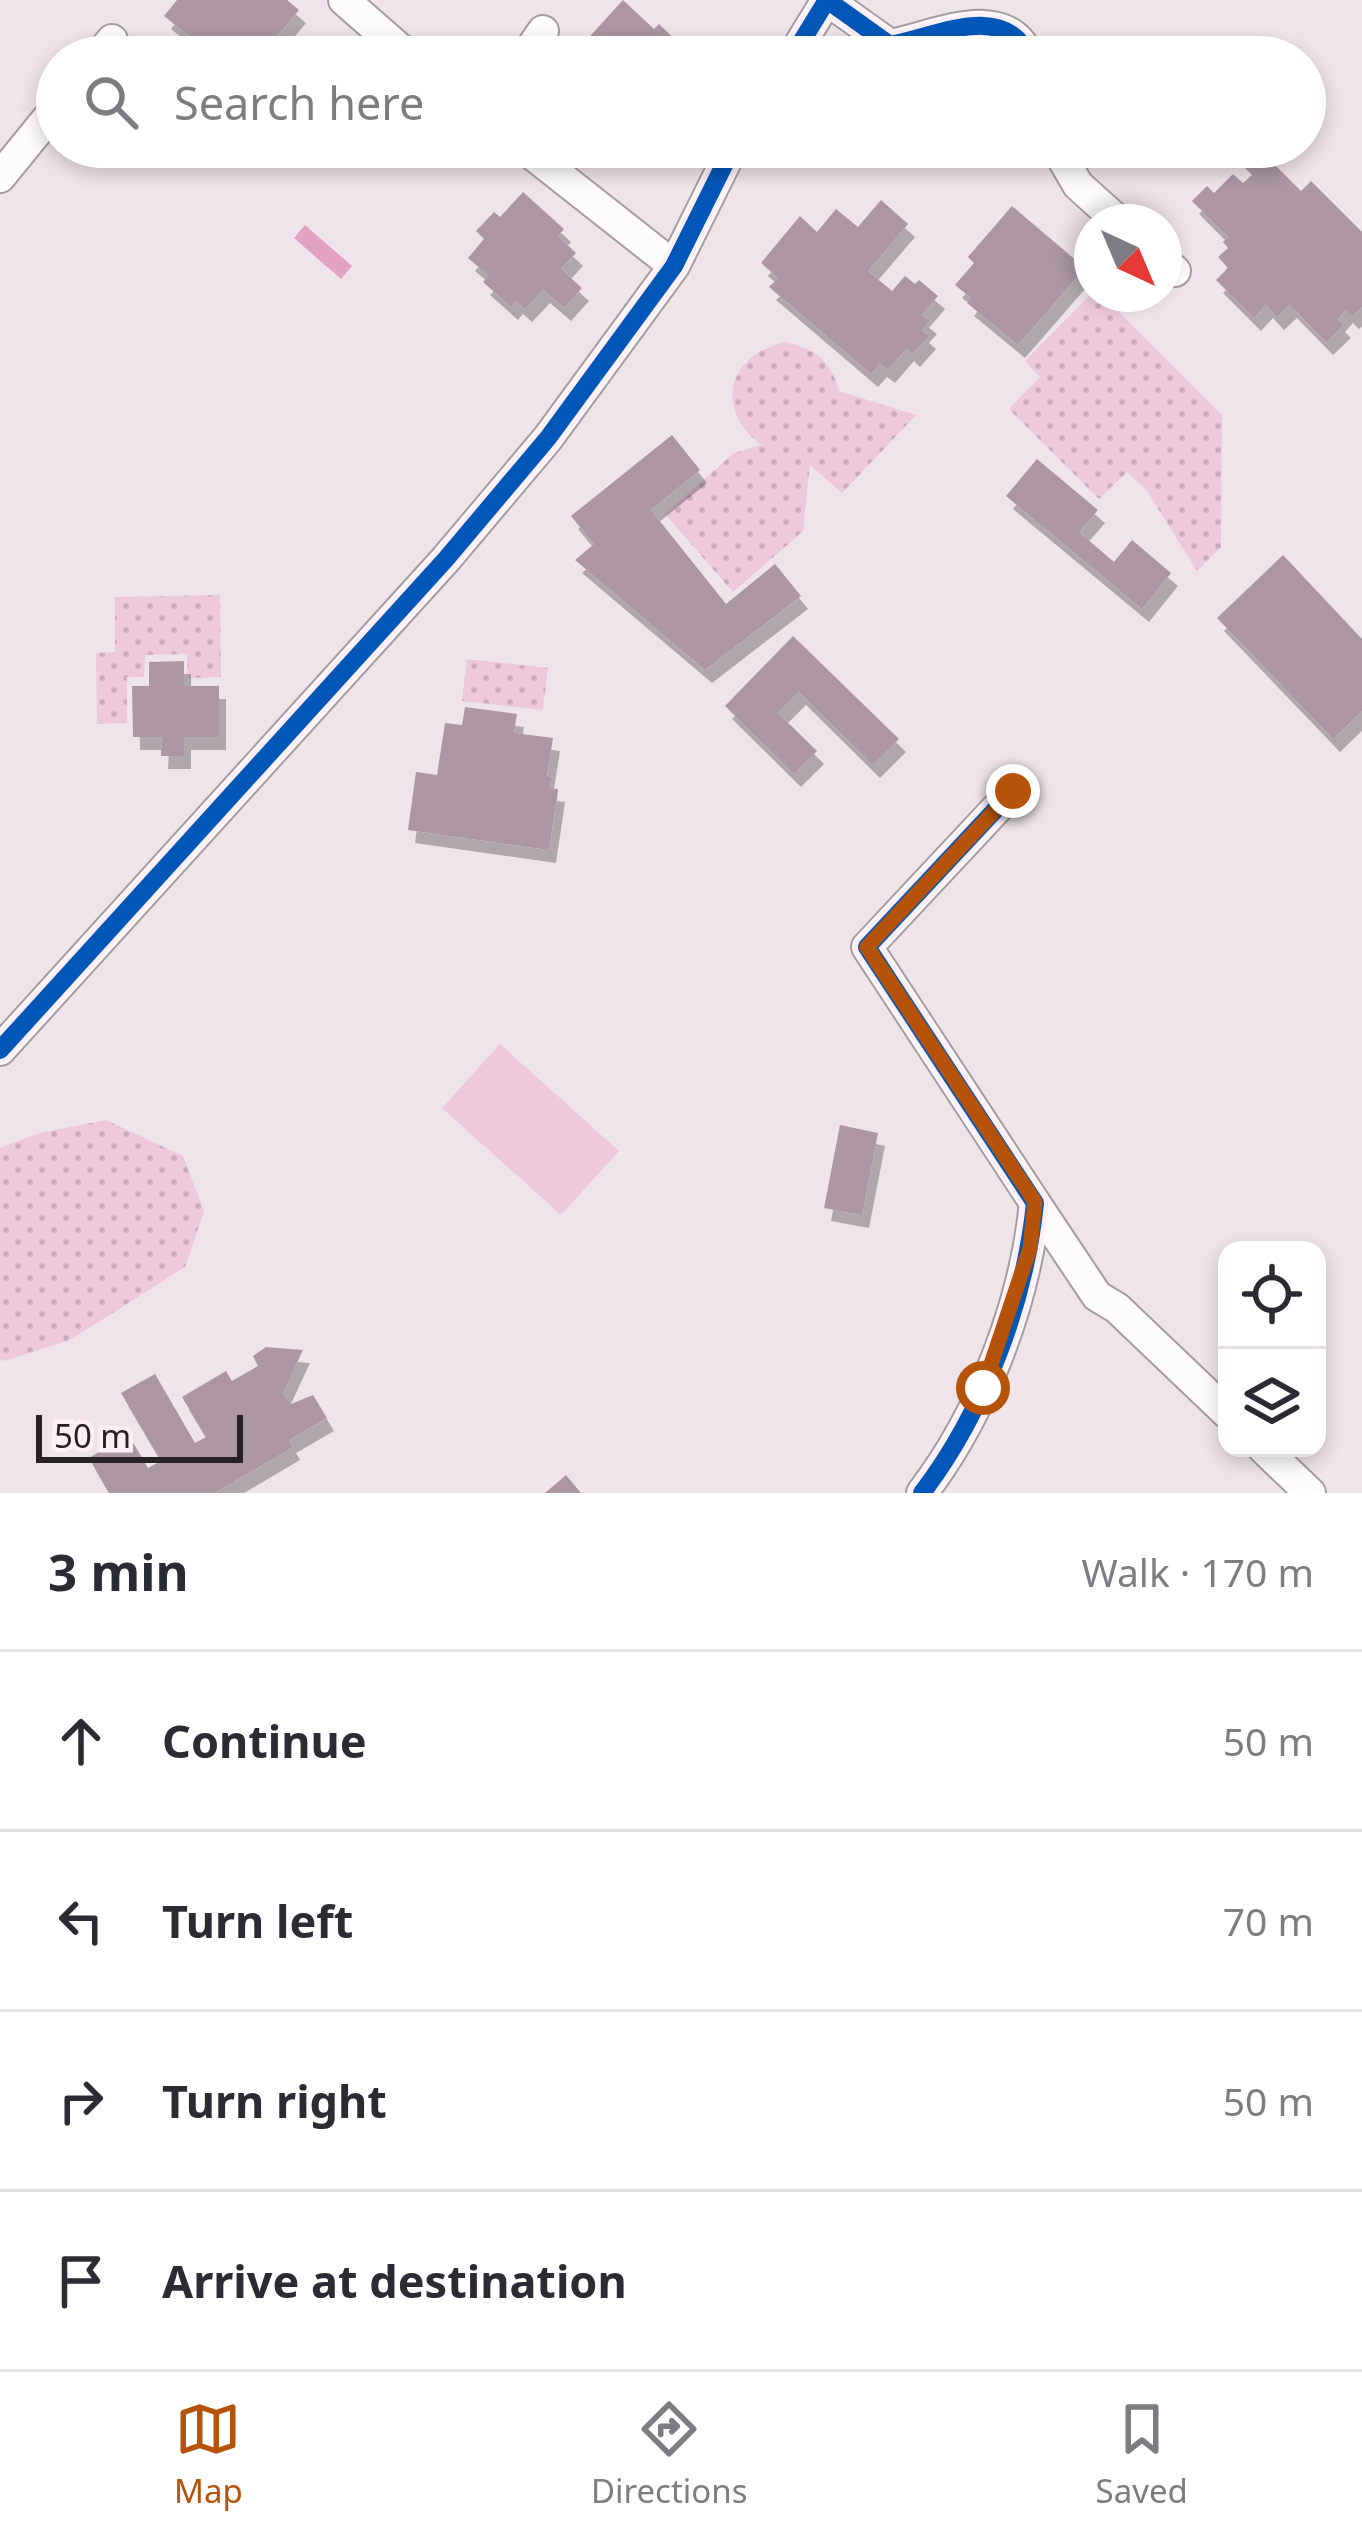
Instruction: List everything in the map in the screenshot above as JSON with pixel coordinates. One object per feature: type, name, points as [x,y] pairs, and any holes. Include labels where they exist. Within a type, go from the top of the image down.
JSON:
[{"type":"street","points":[[344,0],[385,36]]},
{"type":"street","points":[[805,36],[827,0],[877,36]]},
{"type":"street","points":[[925,36],[984,21],[1013,36]]},
{"type":"street","points":[[540,36],[543,31]]},
{"type":"street","points":[[0,177],[36,133]]},
{"type":"street","points":[[550,168],[674,266]]},
{"type":"street","points":[[0,1049],[446,559],[548,437],[674,266],[723,168]]},
{"type":"street","points":[[1068,168],[1078,185],[1099,204]]},
{"type":"street","points":[[1013,791],[867,947],[1097,1296],[1117,1308],[1218,1405]]},
{"type":"street","points":[[922,1493],[942,1466],[983,1388],[1030,1248],[1035,1202]]},
{"type":"street","points":[[1272,1457],[1310,1493]]},
{"type":"shaded area","points":[[305,225],[352,266],[341,279],[294,238]]},
{"type":"shaded area","points":[[1074,311],[1119,312],[1222,415],[1221,547],[1197,571],[1147,491],[1127,472],[1099,499],[1009,409],[1040,377],[1025,361]]},
{"type":"shaded area","points":[[785,342],[820,358],[839,391],[916,415],[842,493],[810,465],[803,531],[733,592],[665,514],[734,453],[761,445],[737,415],[734,385],[750,359]]},
{"type":"shaded area","points":[[220,595],[221,677],[188,678],[187,654],[145,655],[144,677],[127,677],[127,723],[97,724],[96,653],[115,652],[115,597]]},
{"type":"shaded area","points":[[467,659],[548,668],[543,710],[462,701]]},
{"type":"shaded area","points":[[500,1044],[619,1151],[561,1215],[442,1108]]},
{"type":"shaded area","points":[[106,1120],[183,1156],[204,1211],[185,1267],[70,1340],[4,1361],[0,1359],[0,1148],[40,1133]]},
{"type":"building","points":[[177,0],[287,0],[299,10],[277,36],[189,36],[164,16]]},
{"type":"building","points":[[623,0],[654,29],[659,24],[672,36],[590,36]]},
{"type":"building","points":[[1245,168],[1278,168],[1301,191],[1311,181],[1362,232],[1362,307],[1352,316],[1346,310],[1338,319],[1344,325],[1326,342],[1290,305],[1277,317],[1266,305],[1254,318],[1216,280],[1228,268],[1218,257],[1228,248],[1223,242],[1228,237],[1192,201],[1207,186],[1214,193],[1233,174],[1243,183],[1252,175]]},
{"type":"building","points":[[523,192],[564,229],[558,236],[576,253],[561,269],[582,288],[564,308],[543,290],[525,309],[516,301],[511,307],[483,282],[489,276],[468,258],[484,239],[476,231],[494,212],[500,217]]},
{"type":"building","points":[[881,200],[908,224],[868,271],[892,291],[905,276],[915,284],[919,280],[938,296],[922,315],[930,321],[922,330],[929,336],[913,354],[907,348],[888,370],[880,364],[871,374],[769,287],[778,278],[761,263],[800,216],[817,232],[836,209],[858,227]]},
{"type":"building","points":[[1012,206],[1074,259],[1074,281],[1018,345],[967,303],[971,298],[955,285],[974,263],[968,257]]},
{"type":"building","points":[[672,435],[700,470],[651,510],[726,604],[775,564],[801,596],[705,670],[575,560],[594,544],[571,516]]},
{"type":"building","points":[[1037,459],[1098,510],[1079,532],[1114,562],[1132,540],[1171,573],[1142,609],[1006,496]]},
{"type":"building","points":[[1283,555],[1362,639],[1362,711],[1333,739],[1217,618]]},
{"type":"building","points":[[793,636],[899,739],[873,765],[799,692],[778,713],[817,751],[794,774],[725,706]]},
{"type":"building","points":[[184,661],[184,686],[219,686],[219,737],[184,737],[184,756],[161,756],[162,737],[133,737],[132,686],[149,686],[149,662]]},
{"type":"building","points":[[465,707],[517,714],[514,733],[553,738],[547,776],[551,777],[550,788],[558,789],[549,850],[408,830],[416,772],[437,775],[445,723],[462,725]]},
{"type":"building","points":[[840,1125],[878,1133],[862,1215],[824,1208]]},
{"type":"building","points":[[266,1347],[303,1350],[283,1393],[291,1404],[313,1395],[327,1418],[289,1440],[293,1447],[215,1493],[109,1493],[89,1458],[128,1434],[148,1468],[161,1461],[121,1393],[155,1374],[195,1443],[206,1437],[182,1397],[226,1371],[232,1381],[258,1366],[253,1356]]},
{"type":"building","points":[[566,1475],[581,1493],[545,1493]]},
{"type":"cycle path","points":[[805,36],[827,0],[877,36]]},
{"type":"cycle path","points":[[924,36],[986,26],[1012,36]]},
{"type":"cycle path","points":[[0,1050],[446,559],[548,438],[674,266],[723,168]]},
{"type":"cycle path","points":[[922,1493],[964,1428],[998,1356],[1022,1279],[1035,1203],[867,947],[1013,791]]},
{"type":"route","points":[[983,1388],[1030,1248],[1035,1202],[867,947],[1013,791]]}]
